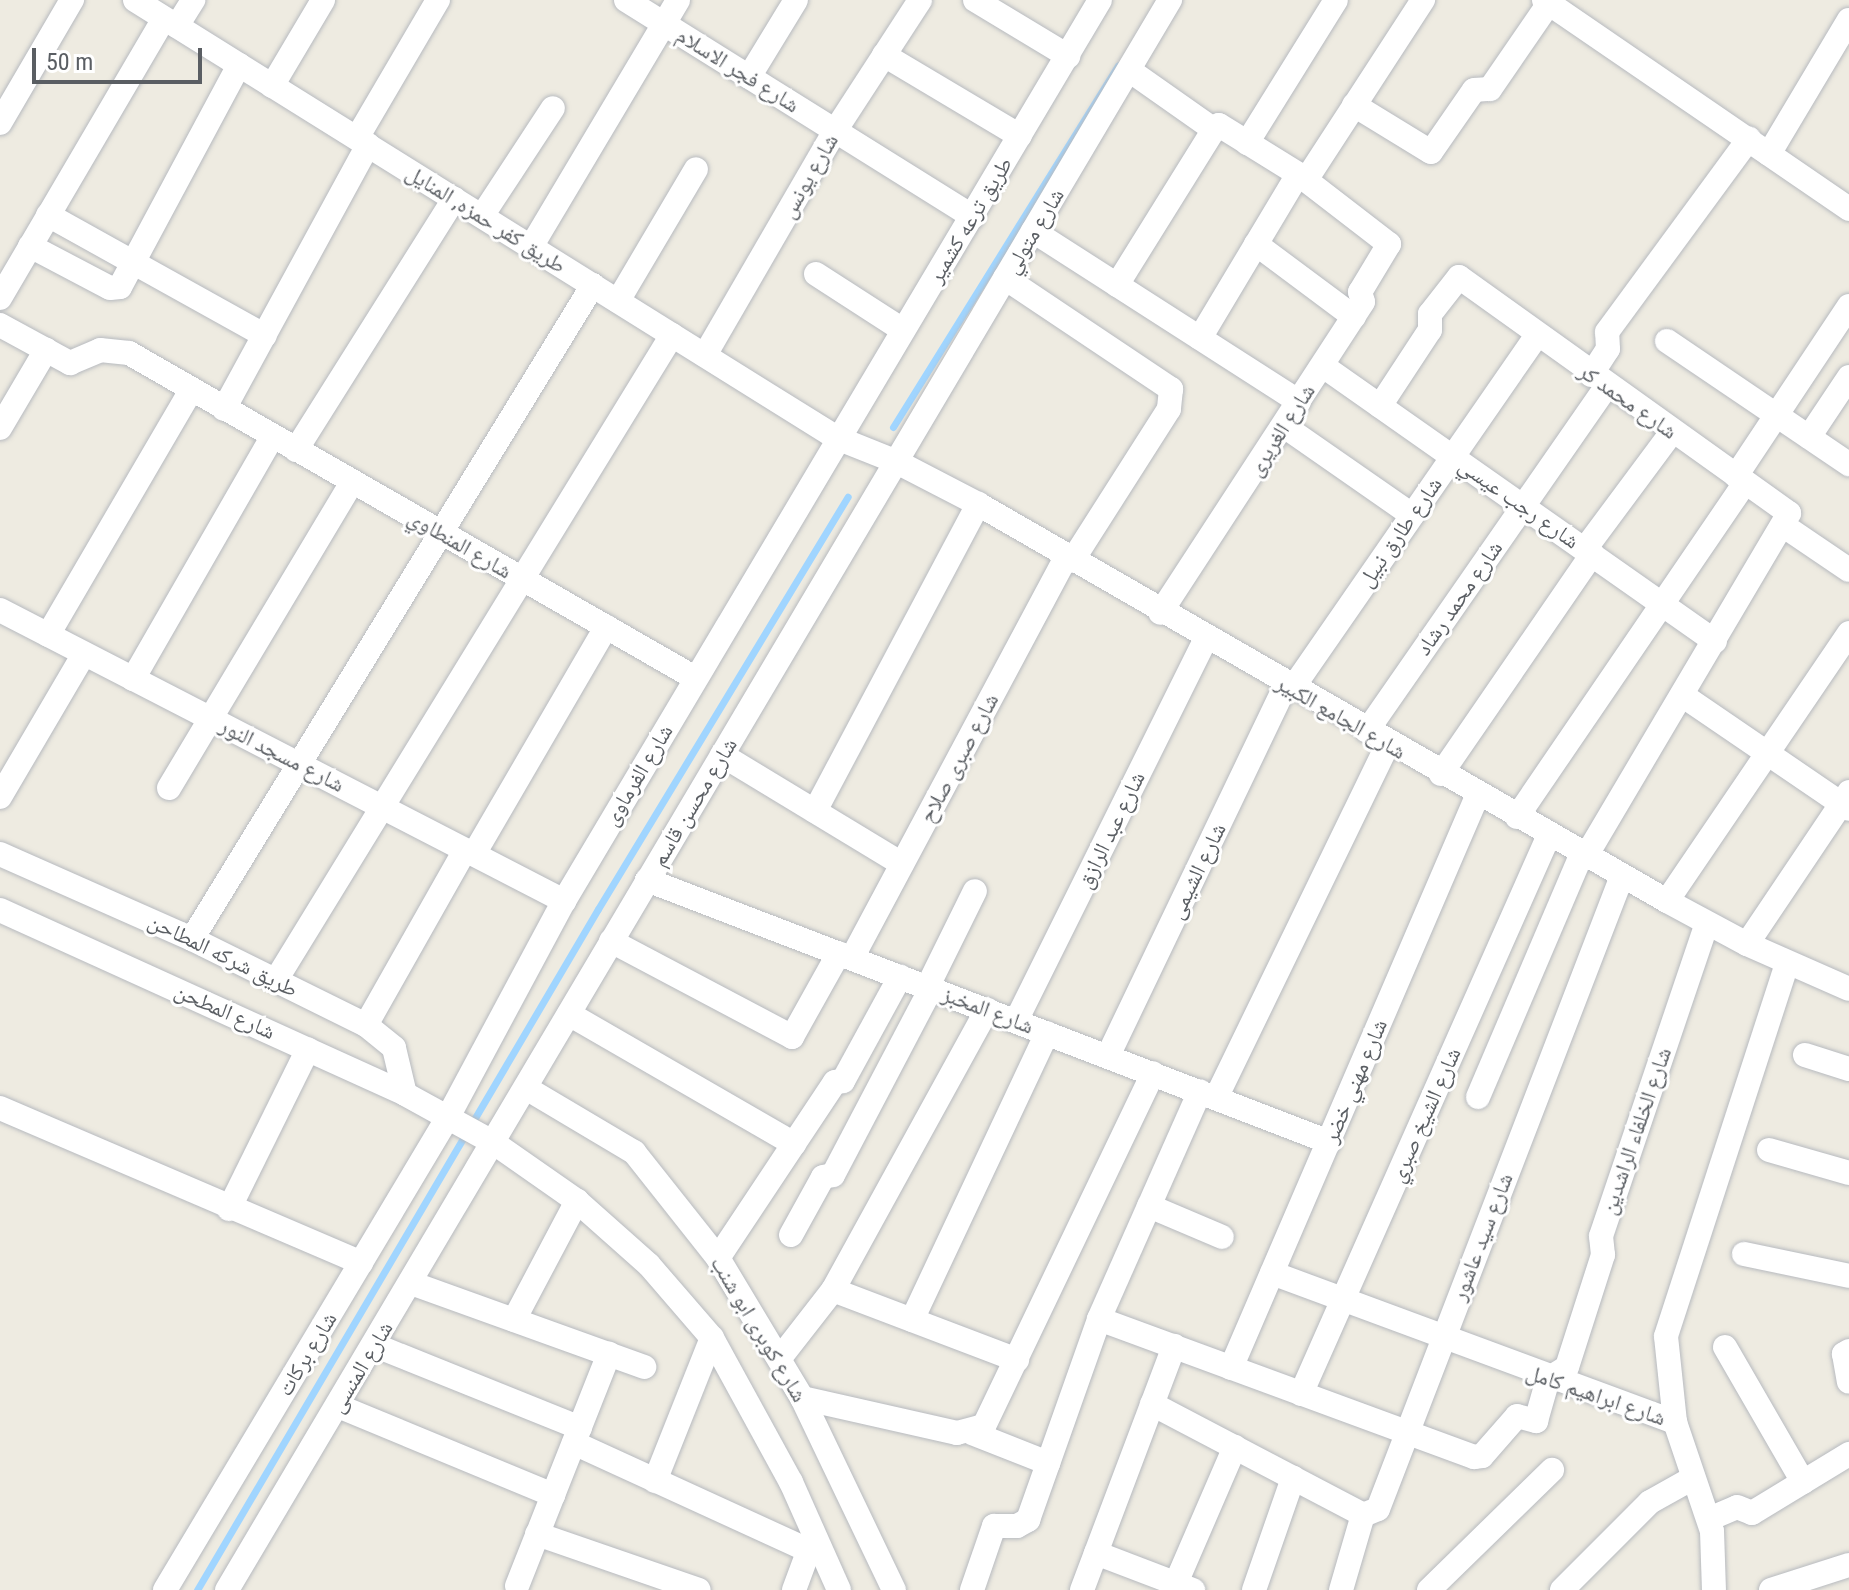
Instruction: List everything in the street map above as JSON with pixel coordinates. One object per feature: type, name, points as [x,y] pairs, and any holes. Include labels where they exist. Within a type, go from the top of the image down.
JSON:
[{"type":"street","points":[[0,123],[72,0]]},
{"type":"street","name":"طريق كفر حمزه, المنايل","points":[[135,0],[837,438]]},
{"type":"street","points":[[2,290],[171,22],[193,0]]},
{"type":"street","points":[[272,86],[323,0]]},
{"type":"street","points":[[224,409],[265,336],[438,0]]},
{"type":"street","name":"شارع فجر الاسلام","points":[[626,0],[973,217]]},
{"type":"street","points":[[531,247],[678,0]]},
{"type":"street","points":[[749,77],[796,0]]},
{"type":"street","name":"شارع يونس","points":[[705,355],[835,131],[920,0]]},
{"type":"street","points":[[975,0],[1068,56]]},
{"type":"street","name":"طريق ترعه كشمير","points":[[837,438],[973,217],[1100,0]]},
{"type":"street","name":"شارع متولي","points":[[897,462],[1170,0]]},
{"type":"street","points":[[1247,143],[1336,0]]},
{"type":"street","points":[[1200,338],[1256,244],[1423,0]]},
{"type":"street","points":[[1354,105],[1431,152],[1474,90],[1490,89],[1546,2],[1849,209]]},
{"type":"street","points":[[1769,154],[1849,20]]},
{"type":"street","points":[[884,55],[1020,136]]},
{"type":"street","points":[[30,246],[114,289],[134,263],[239,65]]},
{"type":"street","points":[[1129,70],[1214,129]]},
{"type":"street","points":[[482,216],[553,108]]},
{"type":"street","points":[[1117,285],[1219,125],[1302,177]]},
{"type":"street","name":"شارع محمد رشاد","points":[[1367,731],[1523,506],[1599,380],[1608,349],[1607,332],[1749,139]]},
{"type":"street","points":[[618,301],[696,169]]},
{"type":"street","name":"شارع الغريرى","points":[[1160,613],[1354,317],[1363,302],[1360,292],[1389,244],[1302,177]]},
{"type":"street","points":[[296,450],[454,199]]},
{"type":"street","points":[[48,215],[265,336]]},
{"type":"street","points":[[1033,231],[1299,402]]},
{"type":"street","points":[[1256,244],[1354,317]]},
{"type":"street","points":[[816,274],[903,330]]},
{"type":"street","name":"شارع محمد كر","points":[[1380,406],[1430,330],[1430,314],[1459,277],[1536,336],[1787,511],[1784,526]]},
{"type":"street","name":"شارع صبرى صلاح","points":[[611,941],[792,1037],[902,864],[1069,559],[1169,409],[1171,389],[1005,278]]},
{"type":"street","points":[[192,939],[593,285]]},
{"type":"street","points":[[1517,817],[1662,602],[1741,480],[1777,414],[1849,306]]},
{"type":"street","name":"شارع المنطاوي","points":[[0,325],[70,363],[100,350],[119,350],[695,678]]},
{"type":"street","points":[[276,980],[672,335]]},
{"type":"street","name":"شارع طارق نبيل","points":[[1289,687],[1536,336]]},
{"type":"street","points":[[1667,341],[1849,464]]},
{"type":"street","points":[[0,428],[46,350]]},
{"type":"street","name":"شارع رجب عيسي","points":[[1323,366],[1715,641]]},
{"type":"street","points":[[1809,437],[1849,377]]},
{"type":"street","points":[[48,635],[191,390]]},
{"type":"street","points":[[1284,426],[1412,515]]},
{"type":"street","points":[[1441,774],[1672,432]]},
{"type":"street","points":[[133,679],[272,437]]},
{"type":"street","name":"شارع الجامع الكبير","points":[[837,438],[897,462],[978,504],[1160,613],[1707,923],[1787,964],[1845,980]]},
{"type":"street","name":"شارع الفرماوى","points":[[448,1117],[564,901],[837,438]]},
{"type":"street","name":"شارع محسن قاسم","points":[[494,1143],[897,462]]},
{"type":"street","points":[[169,788],[213,720],[352,482]]},
{"type":"street","points":[[815,811],[978,504]]},
{"type":"street","points":[[1478,1097],[1584,855],[1784,526],[1849,570]]},
{"type":"street","name":"شارع مسجد النور","points":[[4,621],[48,635],[564,901]]},
{"type":"street","points":[[366,1025],[606,627]]},
{"type":"street","points":[[1667,901],[1849,633]]},
{"type":"street","name":"شارع عبد الرازق","points":[[1016,1021],[1206,639]]},
{"type":"street","points":[[0,797],[84,654]]},
{"type":"street","name":"شارع الشيمى","points":[[1108,1056],[1289,687]]},
{"type":"street","points":[[1682,695],[1846,801],[1747,944]]},
{"type":"street","points":[[972,1590],[994,1526],[1022,1526],[1028,1520],[1099,1319],[1149,1206],[1388,744]]},
{"type":"street","points":[[722,755],[902,864]]},
{"type":"street","name":"شارع مهني خضر","points":[[1231,1368],[1478,794]]},
{"type":"street","name":"شارع الشيخ صبري","points":[[1301,1394],[1549,835]]},
{"type":"street","name":"طريق شركه المطاحن","points":[[0,854],[192,939],[366,1025],[394,1048],[405,1094]]},
{"type":"street","name":"شارع سيد عاشور","points":[[1341,1590],[1363,1515],[1378,1509],[1622,876]]},
{"type":"street","name":"شارع المخبز","points":[[647,880],[1329,1142]]},
{"type":"street","points":[[791,1235],[823,1177],[833,1175],[975,891]]},
{"type":"street","name":"شارع المطحن","points":[[0,910],[308,1049],[448,1117]]},
{"type":"street","name":"شارع الخلفاء الراشدين","points":[[1407,1434],[1478,1457],[1517,1416],[1535,1421],[1548,1379],[1567,1367],[1603,1255],[1601,1236],[1707,923]]},
{"type":"street","points":[[1675,1422],[1666,1336],[1787,964]]},
{"type":"street","points":[[718,1258],[835,1082],[843,1081],[900,977]]},
{"type":"street","points":[[780,1358],[833,1290],[987,1010]]},
{"type":"street","points":[[569,1014],[794,1144]]},
{"type":"street","points":[[912,1320],[1047,1033]]},
{"type":"street","points":[[229,1209],[308,1049]]},
{"type":"street","points":[[1805,1055],[1849,1069]]},
{"type":"street","points":[[972,1433],[988,1420],[1153,1073]]},
{"type":"street","name":"شارع كوبرى ابو شنب","points":[[526,1088],[634,1152],[718,1258],[802,1398],[894,1590]]},
{"type":"street","points":[[0,1108],[229,1209],[361,1263]]},
{"type":"street","name":"شارع كوبرى ابو شنب","points":[[448,1117],[494,1143],[577,1201],[649,1265],[712,1338],[811,1542],[839,1590]]},
{"type":"street","name":"شارع بركات","points":[[165,1590],[448,1117]]},
{"type":"street","name":"شارع المنسى","points":[[227,1590],[494,1143]]},
{"type":"street","points":[[1769,1150],[1849,1173]]},
{"type":"street","points":[[514,1320],[577,1201]]},
{"type":"street","points":[[1149,1206],[1222,1237]]},
{"type":"street","points":[[1744,1254],[1849,1276]]},
{"type":"street","name":"شارع ابراهيم كامل","points":[[1272,1273],[1548,1379],[1675,1422],[1709,1519],[1714,1590]]},
{"type":"street","points":[[411,1283],[644,1367]]},
{"type":"street","points":[[833,1290],[1017,1360]]},
{"type":"street","points":[[1099,1319],[1407,1434]]},
{"type":"street","points":[[655,1481],[712,1338]]},
{"type":"street","points":[[374,1345],[577,1436],[655,1481],[811,1542],[794,1590]]},
{"type":"street","points":[[1082,1590],[1174,1346]]},
{"type":"street","points":[[1725,1347],[1803,1482]]},
{"type":"street","points":[[1849,1351],[1844,1354],[1849,1382]]},
{"type":"street","points":[[517,1586],[609,1354]]},
{"type":"street","points":[[802,1398],[972,1433],[1048,1463]]},
{"type":"street","points":[[1152,1404],[1363,1515]]},
{"type":"street","points":[[338,1406],[553,1495]]},
{"type":"street","points":[[1096,1553],[1180,1588],[1235,1447]]},
{"type":"street","points":[[1709,1519],[1737,1507],[1752,1513],[1849,1454]]},
{"type":"street","points":[[1429,1590],[1552,1470]]},
{"type":"street","points":[[1254,1590],[1293,1478]]},
{"type":"street","points":[[1562,1590],[1650,1502],[1693,1478]]},
{"type":"street","points":[[537,1534],[699,1590]]},
{"type":"street","points":[[1775,1589],[1836,1575]]},
{"type":"waterway","points":[[893,427],[1118,65]]},
{"type":"waterway","points":[[197,1590],[598,909],[848,497]]}]
